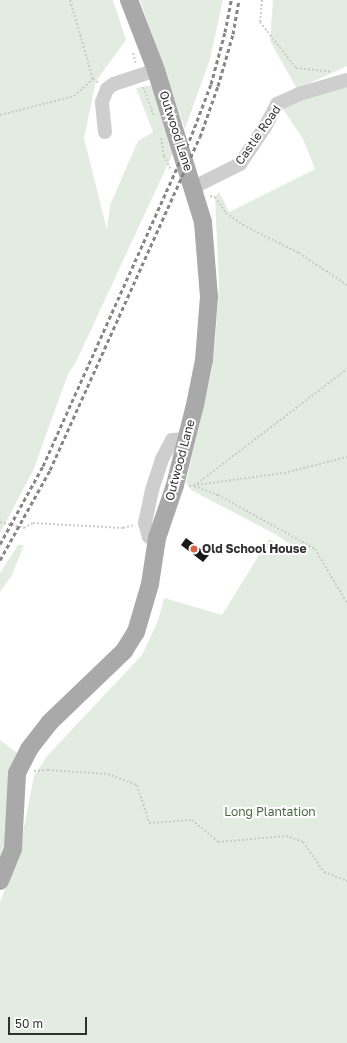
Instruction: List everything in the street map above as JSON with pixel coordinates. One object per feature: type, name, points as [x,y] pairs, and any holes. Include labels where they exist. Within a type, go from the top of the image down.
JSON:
[{"type":"main road","name":"Outwood Lane","points":[[0,881],[13,848],[17,773],[29,749],[42,730],[129,644],[144,608],[157,538],[175,485],[204,360],[209,297],[207,251],[196,190],[156,70],[129,0]]},
{"type":"street","points":[[105,132],[102,102],[107,89],[114,84],[156,70]]},
{"type":"street","name":"Castle Road","points":[[196,190],[240,164],[265,127],[277,104],[341,76]]},
{"type":"street","points":[[157,538],[149,537],[145,523],[152,490],[162,459],[172,440],[186,439]]},
{"type":"path","points":[[70,0],[94,79],[107,89]]},
{"type":"path","points":[[262,0],[260,22],[296,68],[341,76]]},
{"type":"path","points":[[0,115],[74,96],[94,79]]},
{"type":"path","points":[[196,190],[214,197],[226,213],[243,225],[299,253],[347,285]]},
{"type":"path","points":[[194,486],[347,369]]},
{"type":"path","points":[[188,486],[284,474],[347,457]]},
{"type":"path","points":[[194,486],[218,495],[315,549],[347,602]]},
{"type":"path","points":[[0,522],[24,528],[33,523],[122,528],[145,523]]},
{"type":"path","points":[[17,773],[48,770],[108,774],[137,785],[149,823],[192,820],[218,842],[286,836],[303,842],[324,872],[347,881]]},
{"type":"green space","points":[[0,0],[113,0],[126,40],[96,81],[84,138],[107,230],[110,205],[138,141],[153,132],[136,88],[152,85],[175,149],[76,362],[68,374],[33,471],[0,533]]},
{"type":"green space","points":[[140,0],[223,0],[210,59],[185,129]]},
{"type":"green space","points":[[273,0],[347,0],[347,66],[297,89],[270,41]]},
{"type":"green space","name":"Long Plantation","points":[[347,85],[347,1043],[0,1043],[0,902],[19,853],[34,776],[47,756],[142,655],[158,621],[164,598],[222,615],[269,539],[308,556],[273,533],[191,490],[186,482],[212,370],[215,343],[219,286],[215,197],[219,192],[229,212],[315,169],[303,139],[281,106]]},
{"type":"green space","points":[[18,545],[24,545],[12,575],[0,592],[0,573]]},
{"type":"green space","points":[[0,740],[20,755],[6,838],[0,858]]},
{"type":"building","name":"Old School House","points":[[186,538],[209,555],[203,562],[181,545]]},
{"type":"railway","points":[[0,544],[43,466],[192,134],[211,84],[225,32],[231,0]]},
{"type":"railway","points":[[0,560],[50,470],[200,137],[218,86],[233,34],[239,0]]},
{"type":"place","name":"Old School House","points":[[194,549]]}]
